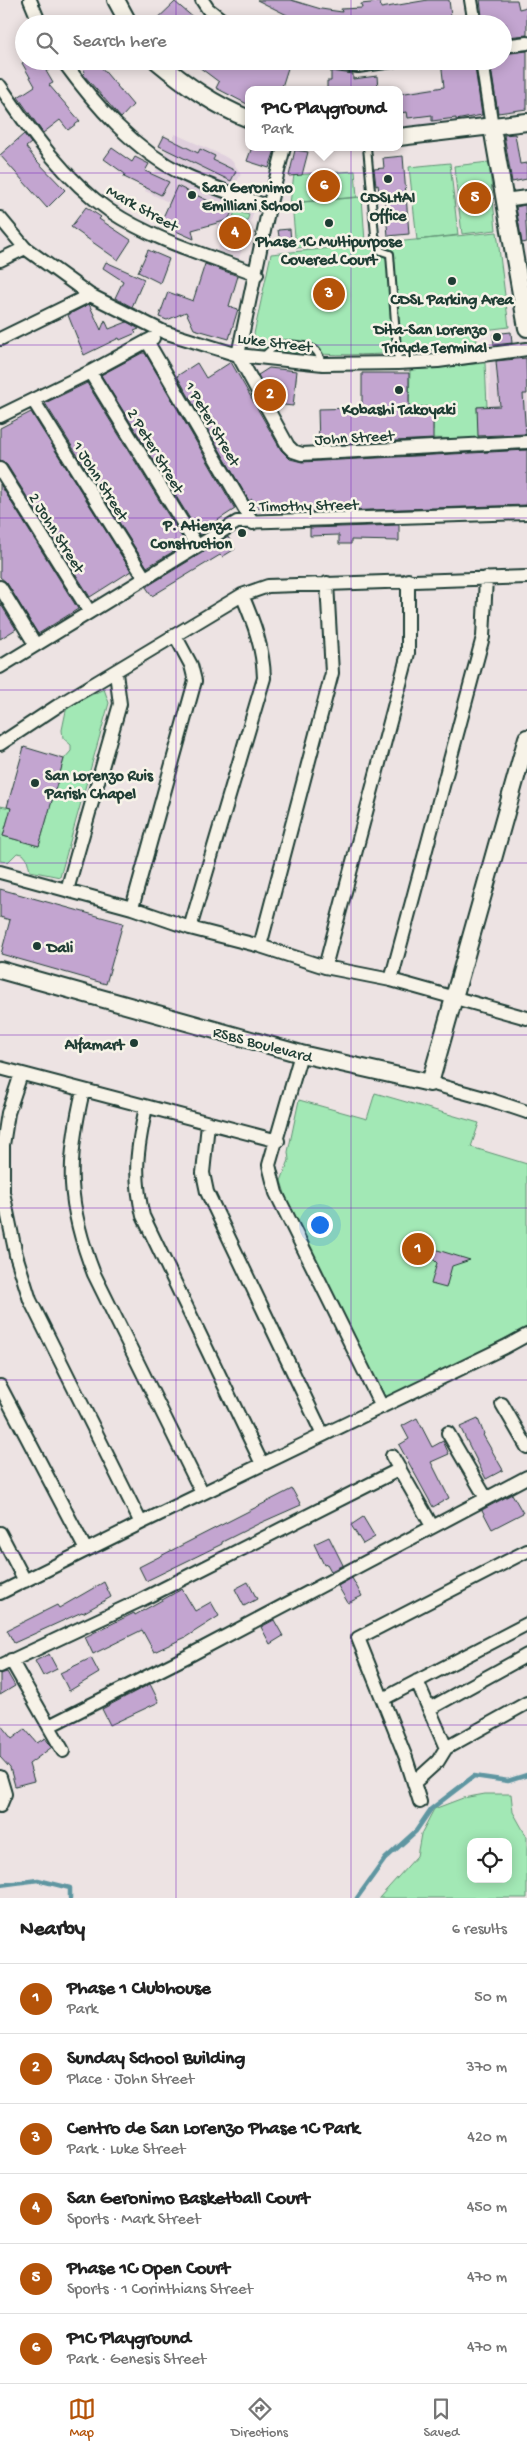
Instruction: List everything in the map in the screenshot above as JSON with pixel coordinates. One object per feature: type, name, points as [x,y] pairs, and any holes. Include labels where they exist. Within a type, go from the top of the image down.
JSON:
[{"type":"street","points":[[30,0],[36,15]]},
{"type":"street","points":[[116,0],[124,15]]},
{"type":"street","points":[[202,0],[208,9],[216,15]]},
{"type":"street","points":[[471,0],[474,15]]},
{"type":"street","points":[[512,45],[527,43]]},
{"type":"street","points":[[69,70],[88,96],[132,140],[182,174],[269,206]]},
{"type":"street","points":[[168,70],[187,86],[230,112],[245,118]]},
{"type":"street","points":[[483,70],[504,200],[522,268],[527,328]]},
{"type":"street","name":"Mark Street","points":[[0,86],[25,124],[55,160],[78,185],[111,212],[170,242],[257,274]]},
{"type":"street","points":[[403,137],[527,122]]},
{"type":"street","points":[[238,355],[257,274],[269,206],[283,151]]},
{"type":"street","points":[[504,200],[527,197]]},
{"type":"street","name":"Luke Street","points":[[0,218],[25,248],[90,295],[164,332],[238,355],[323,364],[398,363],[438,361],[527,349]]},
{"type":"street","points":[[0,260],[25,248]]},
{"type":"street","points":[[0,339],[90,295]]},
{"type":"street","points":[[0,416],[90,372],[164,332]]},
{"type":"street","name":"1 Peter Street","points":[[147,341],[253,523]]},
{"type":"street","name":"John Street","points":[[238,355],[288,446],[293,451],[302,454],[527,442]]},
{"type":"street","name":"2 Peter Street","points":[[90,372],[196,546]]},
{"type":"street","name":"1 John Street","points":[[33,400],[144,577]]},
{"type":"street","name":"2 John Street","points":[[0,469],[89,612]]},
{"type":"street","name":"2 Timothy Street","points":[[0,667],[144,577],[237,522],[527,513]]},
{"type":"street","points":[[0,744],[60,705],[176,637],[242,595],[268,586],[527,577]]},
{"type":"street","points":[[391,980],[483,637],[486,578]]},
{"type":"street","points":[[324,967],[408,652],[408,580]]},
{"type":"street","points":[[260,946],[332,673],[327,583]]},
{"type":"street","points":[[0,587],[35,644]]},
{"type":"street","points":[[190,928],[264,678],[263,654],[257,630],[242,595]]},
{"type":"street","points":[[132,908],[196,681],[191,665],[176,637]]},
{"type":"street","points":[[67,890],[120,704],[116,673]]},
{"type":"street","points":[[430,1082],[527,738]]},
{"type":"street","points":[[0,872],[132,908],[190,928],[260,946],[324,967],[391,980],[527,1018]]},
{"type":"street","name":"RSBS Boulevard","points":[[0,970],[301,1054],[430,1082],[527,1112]]},
{"type":"street","points":[[301,1054],[278,1141],[269,1165],[276,1193],[382,1407]]},
{"type":"street","points":[[0,1068],[278,1141]]},
{"type":"street","points":[[20,1074],[8,1113],[3,1145],[3,1192],[16,1255],[30,1300],[141,1523]]},
{"type":"street","points":[[83,1091],[75,1123],[71,1160],[72,1198],[81,1241],[94,1274],[202,1493]]},
{"type":"street","points":[[146,1107],[140,1136],[136,1187],[143,1216],[262,1464]]},
{"type":"street","points":[[208,1124],[203,1173],[207,1192],[322,1435]]},
{"type":"street","points":[[0,1594],[202,1493],[505,1348],[527,1334]]},
{"type":"street","points":[[0,1386],[86,1550]]},
{"type":"street","points":[[502,1404],[527,1447]]},
{"type":"street","points":[[448,1432],[486,1498]]},
{"type":"street","points":[[392,1456],[432,1526]]},
{"type":"street","points":[[63,1751],[49,1726],[6,1663],[141,1600],[400,1469]]},
{"type":"street","points":[[49,1726],[192,1654],[527,1477]]},
{"type":"street","points":[[0,1533],[25,1581]]},
{"type":"street","points":[[420,1802],[415,1782],[358,1638],[527,1551]]},
{"type":"street","points":[[383,1699],[526,1628]]},
{"type":"street","points":[[429,1709],[527,1655]]},
{"type":"street","points":[[417,1682],[446,1748]]},
{"type":"street","points":[[415,1782],[438,1761],[446,1748],[527,1703]]},
{"type":"street","points":[[0,1777],[5,1794],[0,1806]]},
{"type":"lane","points":[[367,151],[375,235],[381,251],[390,254],[398,363]]},
{"type":"shaded area","points":[[477,82],[483,118],[403,128],[403,91]]},
{"type":"shaded area","name":"San Geronimo Emilliani School","points":[[175,134],[224,156],[232,161],[241,174],[227,199],[255,208],[239,258],[217,251],[224,233],[223,228],[145,191]]},
{"type":"shaded area","points":[[517,356],[527,392],[527,505],[519,473],[518,450],[489,436],[490,359]]},
{"type":"green space","points":[[489,162],[496,230],[462,234],[454,166]]},
{"type":"green space","points":[[450,163],[458,235],[417,240],[409,167]]},
{"type":"green space","points":[[355,171],[357,197],[290,203],[294,175]]},
{"type":"green space","name":"Phase 1C Multipurpose Covered Court","points":[[362,197],[365,242],[296,248],[292,203]]},
{"type":"green space","points":[[235,211],[249,215],[238,249],[224,245]]},
{"type":"green space","points":[[497,232],[509,327],[476,331],[477,344],[407,353],[361,355],[271,351],[254,345],[254,334],[271,254]]},
{"type":"green space","points":[[485,363],[487,406],[477,407],[479,439],[421,438],[433,431],[433,407],[409,407],[410,370]]},
{"type":"green space","points":[[104,689],[109,703],[60,877],[30,871],[27,859],[23,854],[17,853],[8,862],[0,861],[0,806],[11,808],[3,836],[39,846],[64,759],[71,751],[71,745],[63,738],[62,730],[67,706]]},
{"type":"green space","points":[[375,1093],[479,1123],[471,1147],[527,1164],[527,1327],[384,1400],[289,1206],[281,1181],[289,1160],[288,1152],[299,1100],[367,1119]]},
{"type":"green space","points":[[485,1794],[511,1794],[513,1812],[527,1837],[527,1898],[379,1898],[417,1856],[421,1834],[434,1809],[463,1798]]},
{"type":"building","points":[[257,0],[291,0],[321,9],[342,12],[341,9],[362,8],[361,4],[380,2],[381,8],[428,0],[449,0],[451,15],[287,15]]},
{"type":"building","points":[[480,0],[517,0],[519,9],[527,7],[527,35],[512,36],[512,15],[482,15]]},
{"type":"building","points":[[175,2],[190,15],[161,15]]},
{"type":"building","points":[[527,51],[527,109],[498,113],[491,70],[512,70],[512,53]]},
{"type":"building","points":[[26,70],[49,70],[46,71],[53,83],[49,85],[80,121],[68,130],[60,120],[43,133],[18,97],[35,86]]},
{"type":"building","points":[[84,70],[104,70],[133,105],[121,118],[83,74],[85,72]]},
{"type":"building","points":[[203,70],[287,70],[282,86],[245,86],[245,103],[216,88],[219,82]]},
{"type":"building","points":[[442,70],[475,70],[482,115],[456,120],[456,118],[432,121],[432,115],[408,118],[407,112],[403,112],[403,93],[444,87]]},
{"type":"building","points":[[331,71],[353,74],[353,79],[377,76],[378,86],[327,86],[327,81],[331,81]]},
{"type":"building","points":[[24,134],[31,143],[26,147],[65,190],[47,208],[0,155]]},
{"type":"building","points":[[515,134],[520,164],[527,163],[527,179],[512,182],[504,135]]},
{"type":"building","points":[[164,136],[198,153],[200,149],[215,156],[213,160],[236,171],[231,181],[159,146]]},
{"type":"building","points":[[112,148],[132,162],[135,157],[149,164],[145,171],[169,182],[161,195],[124,177],[125,174],[104,159]]},
{"type":"building","points":[[251,151],[275,151],[269,168],[247,161]]},
{"type":"building","points":[[295,151],[308,152],[302,175],[289,176]]},
{"type":"building","points":[[403,156],[409,234],[388,236],[384,192],[379,192],[378,185],[376,186],[374,169],[384,168],[383,158]]},
{"type":"building","points":[[177,186],[232,212],[228,220],[192,230],[194,239],[160,224]]},
{"type":"building","points":[[525,205],[527,242],[522,243],[516,207]]},
{"type":"building","points":[[86,207],[101,217],[99,219],[131,240],[118,260],[71,227]]},
{"type":"building","points":[[290,229],[291,242],[280,243],[278,230]]},
{"type":"building","points":[[148,250],[169,259],[160,283],[138,272]]},
{"type":"building","points":[[106,262],[144,279],[132,307],[115,298],[123,281],[103,268]]},
{"type":"building","points":[[205,264],[238,276],[229,306],[238,309],[229,339],[194,329],[186,312],[167,320],[159,317],[168,292],[193,301]]},
{"type":"building","points":[[332,293],[338,295],[340,301],[338,307],[332,309],[326,307],[324,301],[326,295]]},
{"type":"building","points":[[89,304],[101,330],[105,320],[109,329],[127,322],[139,329],[134,331],[136,333],[120,340],[119,338],[84,355],[68,315]]},
{"type":"building","name":"Dita-San Lorenzo Tricycle Terminal","points":[[511,332],[512,343],[494,345],[493,334]]},
{"type":"building","points":[[145,353],[235,509],[218,520],[219,523],[200,535],[101,375]]},
{"type":"building","points":[[526,358],[527,394],[523,394],[526,434],[478,436],[477,407],[500,406],[496,361]]},
{"type":"building","points":[[231,362],[281,450],[290,459],[302,462],[527,450],[527,505],[310,512],[310,509],[259,508],[252,499],[249,501],[177,376],[197,363],[206,378]]},
{"type":"building","points":[[269,368],[297,371],[293,406],[274,404],[258,375]]},
{"type":"building","points":[[362,373],[409,373],[409,407],[433,407],[433,439],[319,445],[318,409],[362,408]]},
{"type":"building","points":[[87,383],[186,544],[147,567],[45,403]]},
{"type":"building","points":[[31,412],[131,571],[90,597],[7,465],[0,461],[0,428]]},
{"type":"building","points":[[0,484],[78,609],[38,634],[7,583],[0,577]]},
{"type":"building","points":[[399,525],[399,541],[351,540],[351,544],[339,544],[339,535],[310,536],[310,528]]},
{"type":"building","points":[[228,537],[235,549],[222,557],[220,555],[152,596],[146,587]]},
{"type":"building","points":[[0,603],[16,629],[0,639]]},
{"type":"building","name":"San Lorenzo Ruis Parish Chapel","points":[[24,747],[64,759],[39,846],[3,836],[11,808],[7,807]]},
{"type":"building","points":[[0,889],[123,923],[106,984],[1,954],[10,920],[0,917]]},
{"type":"building","points":[[418,1244],[470,1260],[452,1266],[446,1288],[431,1284],[437,1263]]},
{"type":"building","points":[[417,1418],[432,1447],[443,1441],[449,1454],[431,1462],[449,1498],[433,1507],[399,1445],[409,1439],[402,1426]]},
{"type":"building","points":[[478,1419],[483,1435],[503,1470],[486,1479],[460,1427]]},
{"type":"building","points":[[292,1489],[301,1505],[258,1524],[146,1581],[139,1567]]},
{"type":"building","points":[[512,1494],[523,1513],[492,1529],[482,1510]]},
{"type":"building","points":[[363,1517],[375,1537],[363,1544],[351,1525]]},
{"type":"building","points":[[329,1537],[343,1565],[331,1571],[327,1564],[324,1565],[314,1544]]},
{"type":"building","points":[[352,1578],[362,1596],[348,1603],[338,1586]]},
{"type":"building","points":[[104,1582],[111,1597],[83,1613],[14,1643],[7,1630],[57,1605],[59,1608]]},
{"type":"building","points":[[248,1582],[257,1599],[244,1606],[235,1589]]},
{"type":"building","points":[[182,1589],[195,1611],[211,1602],[219,1616],[186,1637],[154,1652],[142,1630],[93,1654],[85,1637],[134,1613],[135,1615]]},
{"type":"building","points":[[274,1620],[283,1636],[270,1644],[261,1627]]},
{"type":"building","points":[[49,1654],[57,1669],[43,1676],[35,1661]]},
{"type":"building","points":[[91,1658],[99,1673],[69,1691],[60,1673]]},
{"type":"building","points":[[7,1672],[15,1686],[0,1695],[0,1674]]},
{"type":"building","points":[[150,1684],[159,1702],[110,1725],[102,1709]]},
{"type":"building","points":[[0,1724],[12,1739],[25,1729],[37,1743],[45,1738],[52,1747],[29,1764],[34,1781],[15,1786],[10,1768],[0,1757]]},
{"type":"waterway","points":[[357,1898],[385,1859],[416,1831],[431,1809],[474,1776],[508,1781],[527,1775]]},
{"type":"waterway","points":[[0,1885],[38,1880],[70,1888],[70,1898]]},
{"type":"place","name":"CDSLHAI Office","points":[[388,179]]},
{"type":"place","name":"P1C Playground","points":[[324,186]]},
{"type":"place","name":"San Geronimo Emilliani School","points":[[192,195]]},
{"type":"place","name":"Phase 1C Open Court","points":[[475,198]]},
{"type":"place","name":"Phase 1C Multipurpose Covered Court","points":[[329,223]]},
{"type":"place","name":"San Geronimo Basketball Court","points":[[235,233]]},
{"type":"place","name":"CDSL Parking Area","points":[[452,281]]},
{"type":"place","name":"Centro de San Lorenzo Phase 1C Park","points":[[329,294]]},
{"type":"place","name":"Dita-San Lorenzo Tricycle Terminal","points":[[497,337]]},
{"type":"place","name":"Kobashi Takoyaki","points":[[399,390]]},
{"type":"place","name":"Sunday School Building","points":[[270,395]]},
{"type":"place","name":"P. Atienza Construction","points":[[242,533]]},
{"type":"place","name":"San Lorenzo Ruis Parish Chapel","points":[[35,783]]},
{"type":"place","name":"Dali","points":[[37,946]]},
{"type":"place","name":"Alfamart","points":[[134,1043]]},
{"type":"place","name":"Phase 1 Clubhouse","points":[[418,1249]]}]
